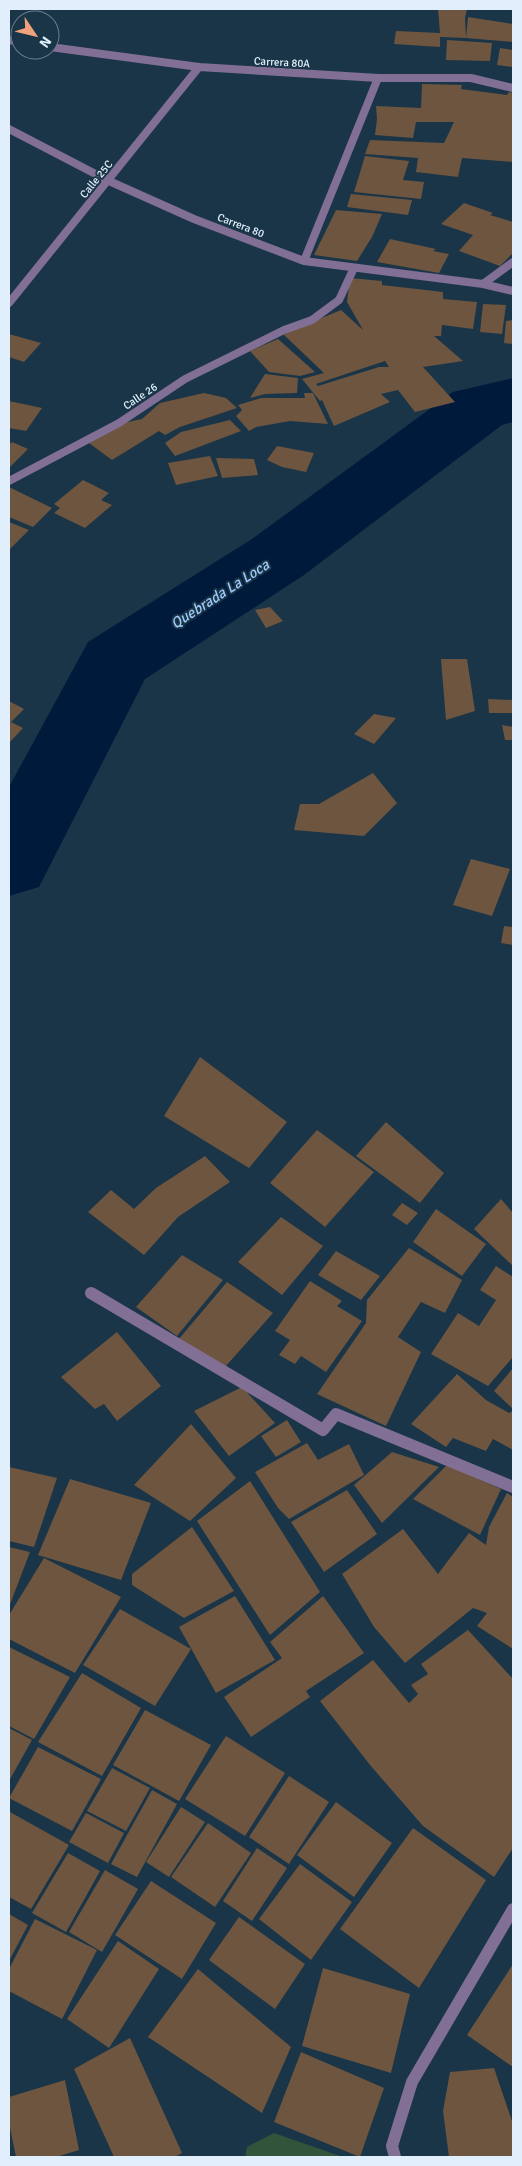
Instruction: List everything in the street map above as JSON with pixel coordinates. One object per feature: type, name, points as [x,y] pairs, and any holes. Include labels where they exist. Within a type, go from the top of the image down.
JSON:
[{"type":"street","name":"Carrera 80A","points":[[60,48],[199,67],[378,78],[471,78],[513,88]]},
{"type":"street","name":"Calle 25C","points":[[9,303],[199,67]]},
{"type":"street","points":[[304,261],[378,78]]},
{"type":"street","name":"Carrera 80","points":[[9,129],[109,181],[194,219],[304,261],[483,284],[513,291]]},
{"type":"street","points":[[483,284],[513,262]]},
{"type":"street","name":"Calle 26","points":[[9,481],[119,423],[185,379],[284,330],[312,320],[339,300],[354,268]]},
{"type":"street","points":[[91,1293],[322,1430],[336,1414],[513,1487]]},
{"type":"street","points":[[395,2157],[392,2146],[412,2082],[513,1909]]},
{"type":"green space","points":[[274,2133],[343,2157],[245,2157],[247,2147]]},
{"type":"building","points":[[438,9],[467,9],[465,18],[466,38],[440,37],[440,47],[394,44],[396,31],[440,33]]},
{"type":"building","points":[[468,17],[513,24],[513,42],[466,38]]},
{"type":"building","points":[[447,40],[492,43],[490,61],[446,60]]},
{"type":"building","points":[[500,48],[513,50],[513,67],[497,65]]},
{"type":"building","points":[[422,84],[462,85],[461,89],[507,95],[509,92],[513,93],[513,162],[462,158],[458,177],[416,172],[418,158],[365,154],[370,140],[444,143],[454,122],[416,122],[413,138],[375,135],[376,106],[421,108]]},
{"type":"building","points":[[365,156],[409,161],[403,180],[424,182],[421,199],[354,192]]},
{"type":"building","points":[[351,194],[412,200],[408,215],[347,207]]},
{"type":"building","points":[[464,203],[493,213],[490,215],[513,222],[513,253],[500,266],[459,251],[473,235],[441,224]]},
{"type":"building","points":[[336,210],[382,214],[372,237],[357,261],[314,255]]},
{"type":"building","points":[[390,239],[436,249],[433,251],[449,254],[439,273],[377,262]]},
{"type":"building","points":[[350,278],[382,281],[382,285],[443,292],[443,299],[477,302],[473,329],[442,325],[441,336],[434,336],[463,361],[423,367],[455,402],[415,412],[398,390],[381,394],[390,402],[334,426],[322,400],[320,401],[302,379],[324,373],[283,334],[341,310],[363,330],[347,302]],"holes":[[[385,361],[389,367],[379,367],[318,386],[316,384]]]},
{"type":"building","points":[[483,304],[506,305],[502,334],[480,332]]},
{"type":"building","points":[[513,320],[513,344],[504,343],[506,321]]},
{"type":"building","points":[[9,334],[41,343],[24,362],[9,357]]},
{"type":"building","points":[[278,339],[315,372],[300,376],[269,372],[250,351]]},
{"type":"building","points":[[265,374],[298,378],[297,393],[265,394],[250,398]]},
{"type":"building","points":[[204,393],[226,398],[237,408],[180,427],[165,435],[159,431],[112,460],[89,443],[123,423],[142,419],[160,403]]},
{"type":"building","points":[[304,393],[313,393],[328,424],[290,421],[256,427],[249,431],[236,416],[242,410],[238,405],[261,398],[305,398]]},
{"type":"building","points":[[9,401],[42,408],[26,431],[9,428]]},
{"type":"building","points":[[230,420],[241,431],[175,456],[165,443],[181,432]]},
{"type":"building","points":[[12,442],[28,449],[9,468],[9,445]]},
{"type":"building","points":[[277,446],[314,453],[306,472],[282,467],[267,460]]},
{"type":"building","points":[[210,456],[218,476],[176,485],[168,463]]},
{"type":"building","points":[[216,458],[254,459],[258,475],[222,478]]},
{"type":"building","points":[[83,480],[109,493],[101,500],[112,505],[85,528],[54,513],[60,508],[54,504]]},
{"type":"building","points":[[9,487],[52,508],[33,527],[9,517]]},
{"type":"building","points":[[9,522],[29,530],[9,550]]},
{"type":"building","points":[[270,607],[283,621],[266,628],[255,610]]},
{"type":"building","points":[[441,659],[467,659],[475,711],[446,720]]},
{"type":"building","points":[[488,699],[513,700],[513,713],[489,713]]},
{"type":"building","points":[[9,701],[24,709],[11,722],[23,728],[9,743]]},
{"type":"building","points":[[374,714],[396,718],[374,744],[354,734]]},
{"type":"building","points":[[502,725],[513,727],[513,740],[505,740]]},
{"type":"building","points":[[373,773],[397,803],[364,836],[294,830],[300,804],[319,804]]},
{"type":"building","points":[[471,859],[510,869],[492,916],[453,905]]},
{"type":"building","points":[[504,926],[513,927],[513,945],[501,943]]},
{"type":"building","points":[[200,1057],[287,1122],[249,1168],[164,1116]]},
{"type":"building","points":[[386,1122],[444,1173],[420,1203],[356,1156]]},
{"type":"building","points":[[317,1130],[374,1172],[325,1227],[270,1183]]},
{"type":"building","points":[[205,1156],[230,1182],[178,1217],[144,1255],[88,1212],[111,1190],[134,1209],[156,1188]]},
{"type":"building","points":[[501,1199],[513,1213],[513,1266],[474,1229]]},
{"type":"building","points":[[402,1203],[418,1213],[407,1225],[392,1215]]},
{"type":"building","points":[[436,1209],[486,1244],[462,1276],[413,1242]]},
{"type":"building","points":[[281,1217],[323,1246],[282,1295],[238,1262]]},
{"type":"building","points":[[409,1248],[462,1280],[445,1313],[421,1302],[398,1337],[421,1352],[386,1426],[317,1394],[366,1323],[367,1300]]},
{"type":"building","points":[[336,1251],[380,1276],[361,1300],[318,1275]]},
{"type":"building","points":[[182,1255],[223,1280],[177,1336],[136,1307]]},
{"type":"building","points":[[496,1266],[513,1277],[513,1357],[488,1386],[431,1354],[458,1313],[479,1326],[496,1300],[480,1290]]},
{"type":"building","points":[[310,1281],[342,1301],[337,1306],[362,1321],[326,1372],[301,1356],[295,1364],[279,1355],[290,1340],[275,1331]]},
{"type":"building","points":[[227,1282],[273,1313],[225,1367],[178,1340]]},
{"type":"building","points":[[117,1332],[161,1386],[117,1421],[104,1404],[95,1409],[61,1377]]},
{"type":"building","points":[[513,1368],[513,1409],[494,1391]]},
{"type":"building","points":[[457,1374],[486,1400],[509,1413],[513,1411],[513,1450],[493,1439],[486,1451],[453,1438],[446,1447],[411,1424]]},
{"type":"building","points":[[242,1387],[275,1423],[229,1456],[194,1411]]},
{"type":"building","points":[[287,1420],[301,1442],[276,1457],[261,1436]]},
{"type":"building","points":[[191,1424],[236,1478],[190,1521],[134,1485]]},
{"type":"building","points":[[307,1443],[318,1460],[349,1444],[364,1475],[289,1519],[278,1508],[255,1472]]},
{"type":"building","points":[[392,1452],[439,1467],[382,1523],[354,1485]]},
{"type":"building","points":[[447,1465],[501,1489],[480,1535],[413,1499]]},
{"type":"building","points":[[9,1467],[57,1478],[34,1547],[9,1541]]},
{"type":"building","points":[[70,1479],[151,1503],[121,1580],[38,1555]]},
{"type":"building","points":[[250,1481],[320,1592],[270,1635],[197,1521]]},
{"type":"building","points":[[347,1490],[377,1534],[324,1572],[291,1522]]},
{"type":"building","points":[[507,1493],[513,1497],[513,1649],[477,1626],[487,1613],[473,1608],[405,1663],[374,1627],[342,1574],[403,1529],[438,1574],[469,1533],[486,1545],[489,1527]]},
{"type":"building","points":[[192,1527],[234,1591],[184,1618],[132,1585],[132,1574]]},
{"type":"building","points":[[9,1547],[30,1552],[9,1607]]},
{"type":"building","points":[[44,1558],[121,1597],[75,1673],[9,1639],[9,1615]]},
{"type":"building","points":[[235,1596],[275,1660],[216,1693],[179,1627]]},
{"type":"building","points":[[323,1596],[364,1653],[306,1691],[310,1697],[251,1737],[224,1697],[282,1658],[270,1642]]},
{"type":"building","points":[[120,1609],[191,1649],[155,1706],[83,1665]]},
{"type":"building","points":[[468,1630],[513,1679],[513,1848],[494,1877],[423,1826],[370,1765],[320,1701],[373,1660],[409,1703],[418,1694],[411,1685],[428,1674],[421,1664]]},
{"type":"building","points":[[9,1647],[70,1677],[34,1739],[9,1726]]},
{"type":"building","points":[[82,1673],[141,1708],[102,1776],[38,1742]]},
{"type":"building","points":[[145,1710],[211,1745],[179,1801],[113,1765]]},
{"type":"building","points":[[9,1728],[32,1740],[9,1781]]},
{"type":"building","points":[[226,1736],[285,1773],[245,1836],[185,1799]]},
{"type":"building","points":[[38,1747],[101,1779],[72,1831],[9,1798]]},
{"type":"building","points":[[112,1768],[150,1788],[126,1831],[87,1811]]},
{"type":"building","points":[[289,1776],[329,1802],[289,1864],[249,1837]]},
{"type":"building","points":[[152,1790],[177,1804],[137,1877],[111,1864]]},
{"type":"building","points":[[336,1802],[392,1843],[354,1897],[297,1855]]},
{"type":"building","points":[[181,1807],[205,1822],[169,1877],[146,1862]]},
{"type":"building","points":[[10,1812],[69,1845],[31,1909],[9,1897]]},
{"type":"building","points":[[86,1813],[124,1833],[108,1863],[69,1842]]},
{"type":"building","points":[[208,1823],[251,1853],[215,1907],[171,1877]]},
{"type":"building","points":[[413,1828],[486,1880],[419,1988],[340,1929]]},
{"type":"building","points":[[257,1848],[287,1868],[252,1921],[223,1901]]},
{"type":"building","points":[[68,1853],[100,1871],[66,1932],[32,1913]]},
{"type":"building","points":[[300,1864],[352,1902],[311,1960],[259,1919]]},
{"type":"building","points":[[105,1870],[138,1889],[102,1952],[69,1932]]},
{"type":"building","points":[[151,1881],[216,1923],[182,1979],[115,1935]]},
{"type":"building","points":[[9,1914],[28,1925],[9,1961]]},
{"type":"building","points":[[239,1917],[305,1964],[275,2009],[209,1960]]},
{"type":"building","points":[[35,1919],[97,1950],[62,2019],[9,1991],[9,1969]]},
{"type":"building","points":[[118,1941],[159,1969],[109,2048],[67,2019]]},
{"type":"building","points":[[513,1964],[513,2067],[467,2035]]},
{"type":"building","points":[[323,1968],[410,1994],[391,2073],[302,2046]]},
{"type":"building","points":[[198,1969],[291,2047],[262,2113],[148,2037]]},
{"type":"building","points":[[130,2038],[182,2153],[175,2157],[114,2157],[74,2069]]},
{"type":"building","points":[[301,2052],[384,2088],[360,2157],[274,2122]]},
{"type":"building","points":[[494,2068],[513,2124],[513,2157],[449,2157],[443,2111],[450,2072]]},
{"type":"building","points":[[65,2080],[79,2150],[56,2157],[16,2157],[9,2123],[9,2097]]},
{"type":"waterway","name":"Quebrada La Loca","points":[[9,865],[115,661],[278,557],[478,408],[513,400]]}]
